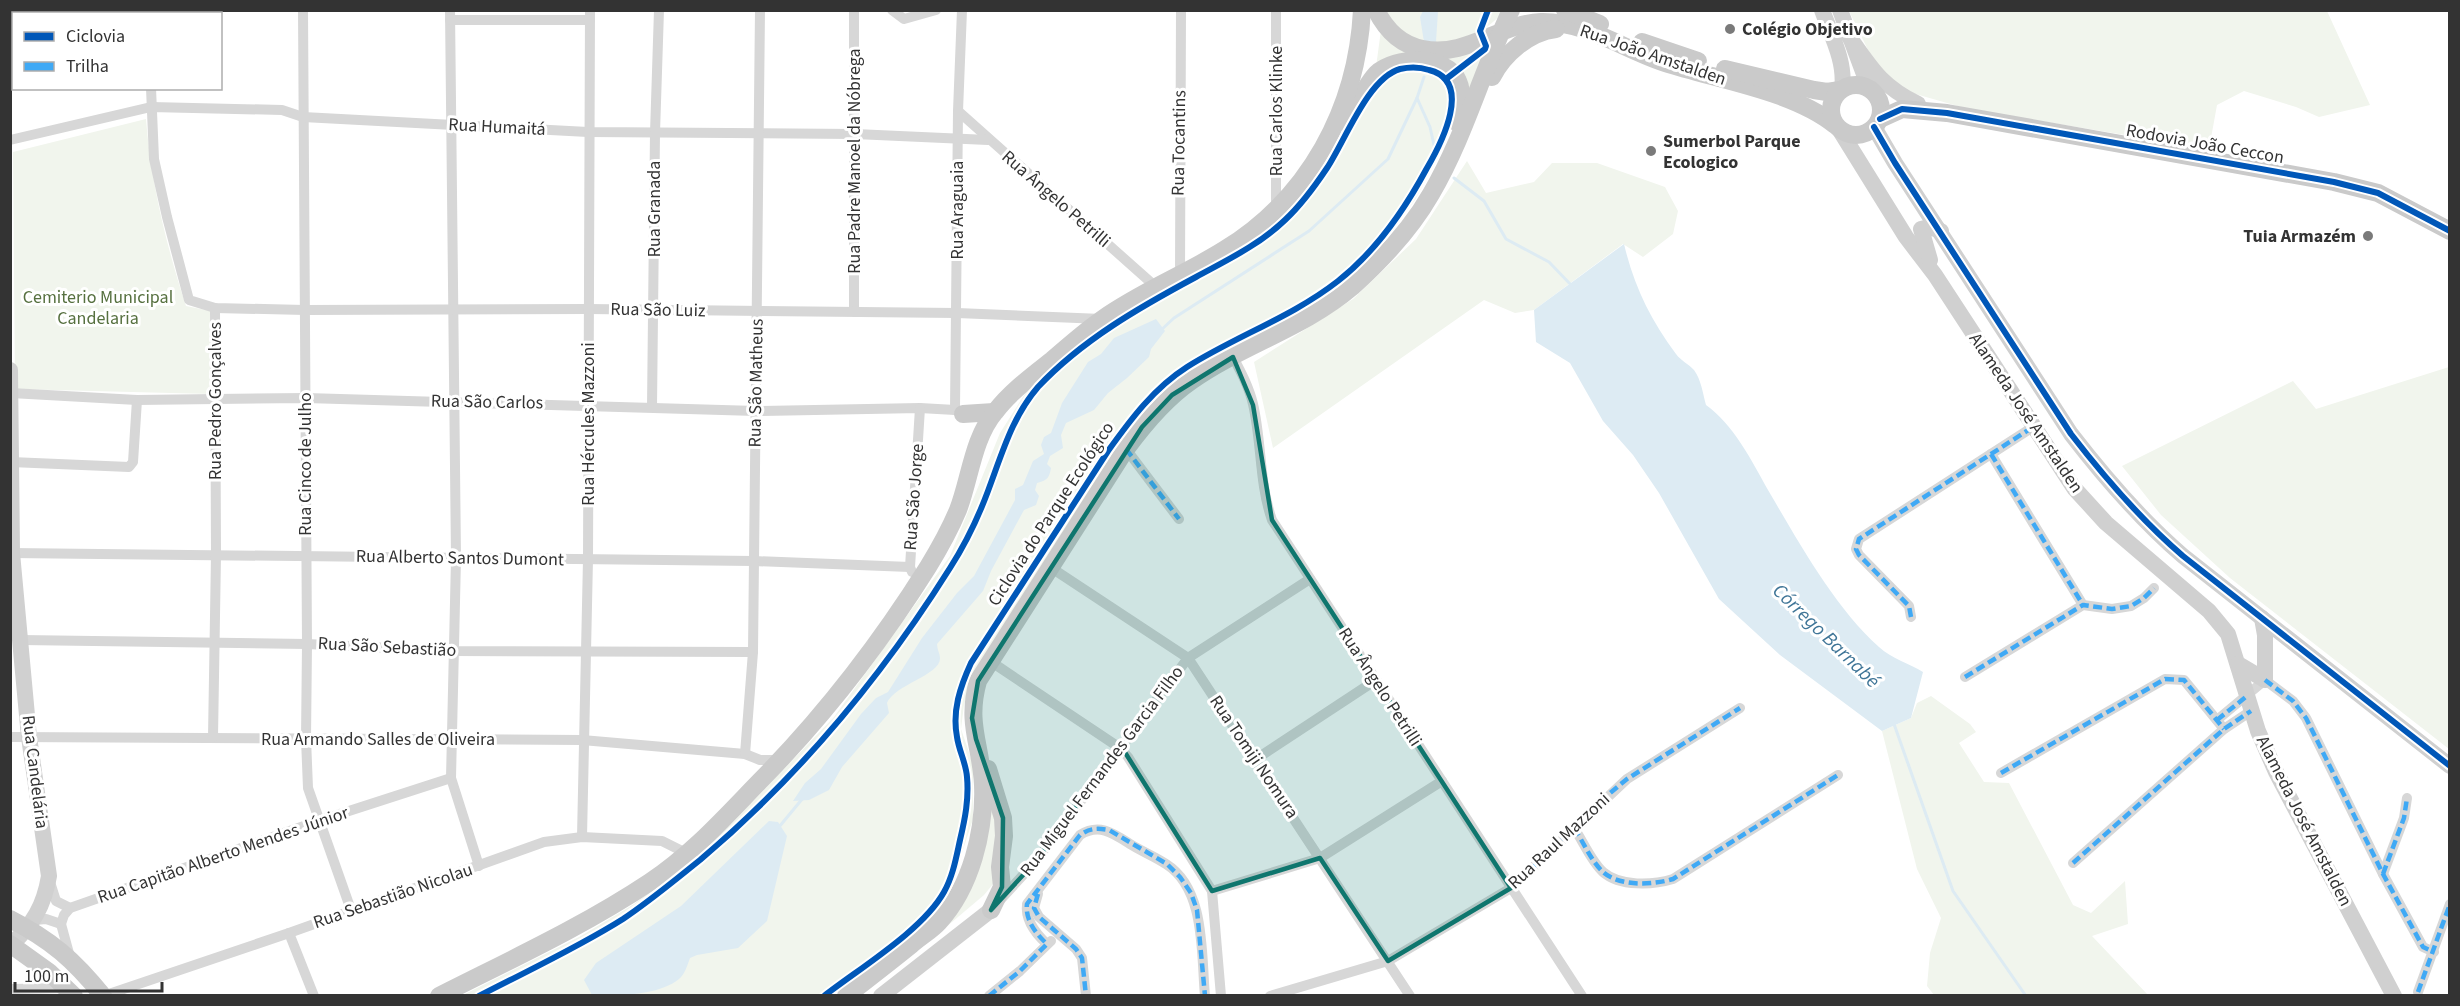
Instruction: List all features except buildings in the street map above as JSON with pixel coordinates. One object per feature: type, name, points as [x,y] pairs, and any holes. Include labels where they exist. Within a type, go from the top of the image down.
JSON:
[{"type":"main road","points":[[1322,154],[1349,92],[1356,67],[1362,10]]},
{"type":"main road","name":"Rua João Amstalden","points":[[1376,10],[1390,32],[1404,42],[1422,49],[1436,51],[1460,48],[1523,24],[1545,22],[1590,31],[1662,62],[1808,108],[1821,114],[1837,127]]},
{"type":"main road","points":[[846,996],[939,922],[960,891],[977,844],[981,822],[983,782],[972,718],[973,697],[978,681],[1126,449],[1142,426],[1172,395],[1192,380],[1294,326],[1351,287],[1405,232],[1431,194],[1448,162],[1511,10]]},
{"type":"main road","name":"Rua João Amstalden","points":[[1565,10],[1642,42],[1731,70],[1820,91],[1841,89]]},
{"type":"main road","points":[[1472,106],[1482,94],[1499,63],[1530,38],[1554,29],[1590,31]]},
{"type":"main road","points":[[1500,33],[1530,38]]},
{"type":"main road","points":[[440,996],[594,916],[649,883],[688,854],[783,760],[844,688],[914,575],[957,513],[981,437],[994,412],[1035,373],[1102,319],[1156,286],[1226,249],[1276,211],[1322,154],[1334,143],[1375,75],[1394,63],[1414,60],[1437,64],[1449,69],[1458,79],[1461,89],[1460,105],[1447,145],[1448,162]]},
{"type":"main road","points":[[1852,85],[1862,85],[1889,99],[1947,112],[1902,109],[1877,123],[1869,132],[1856,135],[1837,127],[1831,118],[1831,102],[1841,89],[1852,85]]},
{"type":"main road","points":[[1874,92],[1881,110],[1877,123]]},
{"type":"main road","name":"Rodovia João Ceccon","points":[[1947,112],[2334,182],[2378,194],[2450,231]]},
{"type":"main road","points":[[959,412],[994,412]]},
{"type":"main road","points":[[959,412],[981,437]]},
{"type":"main road","points":[[976,740],[993,783],[1003,818],[1000,867],[1002,887],[991,910]]},
{"type":"main road","points":[[10,919],[32,924],[57,946],[103,995]]},
{"type":"main road","points":[[11,946],[70,992]]},
{"type":"street","name":"Rua Cinco de Julho","points":[[303,10],[308,788],[351,910]]},
{"type":"street","name":"Rua Granada","points":[[652,407],[654,133],[659,10]]},
{"type":"street","name":"Rua São Matheus","points":[[745,754],[753,652],[760,10]]},
{"type":"street","name":"Rua Padre Manoel da Nóbrega","points":[[854,10],[854,312]]},
{"type":"street","points":[[892,10],[904,19],[936,10]]},
{"type":"street","name":"Rua Araguaia","points":[[959,412],[958,111],[962,10]]},
{"type":"street","name":"Rua Tocantins","points":[[1180,275],[1181,10]]},
{"type":"street","name":"Rua Carlos Klinke","points":[[1276,10],[1276,211]]},
{"type":"street","points":[[1822,10],[1840,59],[1843,74],[1841,89]]},
{"type":"street","points":[[1840,10],[1848,35],[1874,92]]},
{"type":"street","points":[[479,866],[451,778],[456,558],[450,15],[590,15]]},
{"type":"street","name":"Rua Hércules Mazzoni","points":[[582,837],[582,740],[588,559],[590,15]]},
{"type":"street","points":[[1848,35],[1881,81],[1918,104]]},
{"type":"street","name":"Rua Pedro Gonçalves","points":[[151,90],[154,159],[166,217],[189,300],[215,308],[216,555],[213,737]]},
{"type":"street","name":"Rua Humaitá","points":[[10,140],[151,107],[282,110],[303,117],[588,132],[855,134],[988,140]]},
{"type":"street","name":"Rua Ângelo Petrilli","points":[[958,111],[988,140],[1156,286]]},
{"type":"street","points":[[1877,123],[1894,163],[1941,231],[2071,434],[2102,475],[2155,532],[2450,766]]},
{"type":"street","name":"Alameda José Amstalden","points":[[1837,127],[1906,237],[1935,275],[2074,488],[2106,523],[2210,611],[2228,634],[2249,704],[2276,772],[2394,996]]},
{"type":"street","points":[[1935,275],[1921,229],[1929,227],[1941,231]]},
{"type":"street","name":"Rua São Luiz","points":[[215,308],[957,313],[1102,319]]},
{"type":"street","name":"Rua Ângelo Petrilli","points":[[1233,357],[1245,381],[1253,405],[1266,502],[1272,520],[1579,995]]},
{"type":"street","name":"Rua Candelária","points":[[10,370],[11,553],[29,737],[49,876],[45,897],[32,924]]},
{"type":"street","name":"Rua São Carlos","points":[[11,393],[137,399],[306,398],[588,404],[756,411],[920,408],[959,412]]},
{"type":"street","points":[[11,462],[129,467],[133,462],[137,399]]},
{"type":"street","name":"Rua São Jorge","points":[[914,575],[920,408]]},
{"type":"street","points":[[1911,617],[1909,606],[1858,555],[1856,549],[1859,539],[2033,427]]},
{"type":"street","points":[[1126,449],[1179,519]]},
{"type":"street","points":[[1991,454],[2083,605]]},
{"type":"street","name":"Rua Alberto Santos Dumont","points":[[11,553],[754,561],[914,575]]},
{"type":"street","name":"Rua Tomiji Nomura","points":[[1050,567],[1188,658],[1410,996]]},
{"type":"street","name":"Rua Miguel Fernandes Garcia Filho","points":[[991,910],[1036,861],[1188,658],[1310,579]]},
{"type":"street","points":[[1965,676],[2083,605],[2112,609],[2131,606],[2154,588]]},
{"type":"street","points":[[2073,863],[2249,704],[2265,680],[2265,635],[2262,618]]},
{"type":"street","name":"Rua São Sebastião","points":[[21,640],[307,644],[453,651],[753,652]]},
{"type":"street","points":[[990,661],[1120,748],[1128,757],[1212,891],[1221,996]]},
{"type":"street","points":[[2238,664],[2293,701],[2306,718],[2383,874],[2423,947],[2434,952]]},
{"type":"street","points":[[2001,773],[2165,679],[2184,681],[2224,729]]},
{"type":"street","points":[[1256,759],[1376,680]]},
{"type":"street","points":[[2217,720],[2249,704]]},
{"type":"street","name":"Rua Raul Mazzoni","points":[[1270,996],[1388,961],[1510,888],[1627,779],[1740,708]]},
{"type":"street","name":"Rua Armando Salles de Oliveira","points":[[10,738],[582,740],[745,754],[760,760],[783,760]]},
{"type":"street","points":[[1574,828],[1602,871],[1615,879],[1655,885],[1673,879],[1838,775]]},
{"type":"street","name":"Rua Capitão Alberto Mendes Júnior","points":[[70,908],[318,821],[451,778]]},
{"type":"street","points":[[1212,891],[1320,858],[1442,781]]},
{"type":"street","points":[[2383,874],[2404,818],[2407,798]]},
{"type":"street","points":[[1047,944],[1029,921],[1026,913],[1027,904],[1080,835],[1089,829],[1108,830],[1167,864],[1191,893],[1197,910],[1205,996]]},
{"type":"street","name":"Rua Sebastião Nicolau","points":[[103,995],[289,933],[544,842],[582,837],[662,841],[688,854]]},
{"type":"street","points":[[49,876],[56,901],[70,908],[61,924],[71,960]]},
{"type":"street","points":[[1039,888],[1034,908],[1039,917],[1076,949],[1082,958],[1086,996]]},
{"type":"street","points":[[2418,992],[2450,904]]},
{"type":"street","points":[[881,996],[991,910]]},
{"type":"street","points":[[11,946],[32,924],[46,919],[61,924]]},
{"type":"street","points":[[289,933],[314,996]]},
{"type":"street","points":[[989,996],[1020,971],[1058,935]]},
{"type":"street","points":[[10,989],[70,992]]},
{"type":"highlighted area","points":[[1233,357],[1253,405],[1272,520],[1511,888],[1388,961],[1320,858],[1212,891],[1121,746],[1036,861],[991,910],[1002,887],[1003,818],[976,739],[972,718],[978,681],[1142,427],[1172,395]]},
{"type":"green space","points":[[1381,11],[1503,11],[1483,30],[1455,41],[1440,43],[1412,39],[1399,32]]},
{"type":"green space","points":[[1849,11],[2327,11],[2370,105],[2319,117],[2296,107],[2244,91],[2217,105],[2209,149],[1968,109],[1912,93],[1887,77],[1869,52]]},
{"type":"green space","points":[[1381,30],[1417,54],[1376,67]]},
{"type":"green space","points":[[1478,48],[1489,50],[1470,96],[1443,56]]},
{"type":"green space","points":[[1431,67],[1452,82],[1454,119],[1443,148],[1415,200],[1392,231],[1362,265],[1319,302],[1193,370],[971,679],[961,729],[973,764],[973,819],[951,887],[931,918],[833,995],[461,996],[581,936],[634,904],[699,855],[834,717],[950,556],[1000,433],[1028,389],[1052,367],[1138,304],[1266,234],[1311,182],[1367,94],[1394,68]]},
{"type":"green space","name":"Cemiterio Municipal Candelaria","points":[[146,119],[160,213],[186,306],[211,311],[210,394],[15,389],[13,152]]},
{"type":"green space","points":[[1467,161],[1486,193],[1534,182],[1552,163],[1597,163],[1665,187],[1678,211],[1673,234],[1643,257],[1623,244],[1534,310],[1515,313],[1484,300],[1273,448],[1254,362],[1353,299],[1416,239]]},
{"type":"green space","points":[[2450,367],[2449,749],[2230,578],[2161,515],[2122,466],[2293,381],[2316,409]]},
{"type":"green space","points":[[1931,696],[1970,724],[1976,732],[1959,743],[1984,782],[2009,783],[2073,905],[2091,913],[2125,881],[2128,924],[2092,936],[2148,995],[1934,995],[1927,986],[1930,953],[1941,918],[1917,869],[1882,731],[1911,718],[1917,703]]},
{"type":"green space","points":[[990,786],[998,813],[993,884],[984,895],[939,933],[951,915]]},
{"type":"water","points":[[1423,11],[1438,11],[1436,42],[1424,42],[1420,17]]},
{"type":"water","points":[[1624,244],[1638,288],[1658,328],[1678,356],[1696,374],[1706,405],[1725,422],[1741,444],[1832,594],[1879,647],[1923,672],[1911,718],[1882,731],[1780,655],[1719,599],[1659,493],[1633,455],[1603,421],[1570,363],[1536,342],[1534,310]]},
{"type":"water","points":[[1156,319],[1165,331],[1151,349],[1149,357],[1108,393],[1094,410],[1066,423],[1061,435],[1063,448],[1050,456],[1047,464],[1051,468],[1048,477],[1037,483],[1035,490],[1039,496],[1036,505],[1024,510],[991,571],[983,591],[937,644],[940,658],[938,664],[926,675],[891,697],[887,703],[889,713],[842,767],[829,790],[809,800],[793,801],[805,783],[821,769],[861,714],[876,698],[888,692],[922,638],[957,593],[974,576],[1015,500],[1015,489],[1023,485],[1033,461],[1044,454],[1041,445],[1044,437],[1051,433],[1062,403],[1088,362],[1101,354],[1114,338]]},
{"type":"water","points":[[769,821],[778,822],[787,836],[767,921],[738,948],[690,958],[683,975],[670,985],[637,994],[592,995],[584,980],[596,963],[681,906]]},
{"type":"waterway","points":[[1160,331],[1174,318],[1309,231],[1388,159],[1417,98],[1424,77]]},
{"type":"waterway","name":"Córrego Barnabé","points":[[1417,98],[1430,127],[1434,145]]},
{"type":"waterway","name":"Córrego Barnabé","points":[[1454,178],[1484,201],[1506,239],[1549,262],[1573,287]]},
{"type":"waterway","name":"Córrego Barnabé","points":[[1894,724],[1953,891],[2026,996]]},
{"type":"waterway","points":[[779,827],[803,798]]},
{"type":"marked path","points":[[1911,617],[1909,606],[1859,555],[1856,549],[1859,539],[2033,427]]},
{"type":"marked path","points":[[1126,449],[1179,519]]},
{"type":"marked path","points":[[1991,454],[2083,605]]},
{"type":"marked path","points":[[1965,677],[2083,605],[2112,609],[2131,606],[2154,588]]},
{"type":"marked path","points":[[2001,773],[2165,679],[2184,680],[2224,729]]},
{"type":"marked path","points":[[2265,680],[2293,701],[2306,718],[2383,874],[2423,947],[2434,952]]},
{"type":"marked path","points":[[2217,720],[2247,696]]},
{"type":"marked path","points":[[1523,877],[1604,798],[1627,779],[1740,708]]},
{"type":"marked path","points":[[2073,863],[2224,729],[2251,711]]},
{"type":"marked path","points":[[1574,828],[1595,862],[1610,877],[1637,883],[1665,881],[1673,879],[1838,775]]},
{"type":"marked path","points":[[2383,874],[2404,818],[2407,798]]},
{"type":"marked path","points":[[989,996],[1020,971],[1047,944],[1032,926],[1027,904],[1080,835],[1097,829],[1109,830],[1167,864],[1191,893],[1197,910],[1205,996]]},
{"type":"marked path","points":[[1038,894],[1034,908],[1039,917],[1076,949],[1082,958],[1086,996]]},
{"type":"marked path","points":[[2418,992],[2450,904]]},
{"type":"cycle path","points":[[1446,79],[1485,49],[1480,31],[1488,10]]},
{"type":"cycle path","name":"Ciclovia do Parque Ecológico","points":[[479,996],[570,950],[623,919],[653,898],[736,828],[804,760],[836,724],[867,687],[924,609],[966,540],[980,511],[1014,423],[1038,387],[1073,354],[1112,326],[1154,300],[1242,252],[1275,229],[1297,208],[1313,188],[1327,168],[1358,112],[1378,84],[1388,75],[1400,69],[1422,68],[1442,76],[1450,87],[1452,100],[1446,129],[1418,183],[1399,214],[1377,243],[1352,270],[1320,294],[1175,375],[1144,405],[1108,451],[971,663],[963,681],[956,708],[956,727],[966,772],[967,801],[956,860],[944,892],[934,906],[906,934],[824,996]]},
{"type":"cycle path","points":[[1880,119],[1902,109],[1947,113],[2334,182],[2378,193],[2450,231]]},
{"type":"cycle path","points":[[1874,127],[2071,434],[2124,498],[2183,556],[2450,766]]},
{"type":"place","name":"Colégio Objetivo","points":[[1730,29]]},
{"type":"place","name":"Sumerbol Parque Ecologico","points":[[1651,151]]},
{"type":"place","name":"Tuia Armazém","points":[[2368,236]]}]
